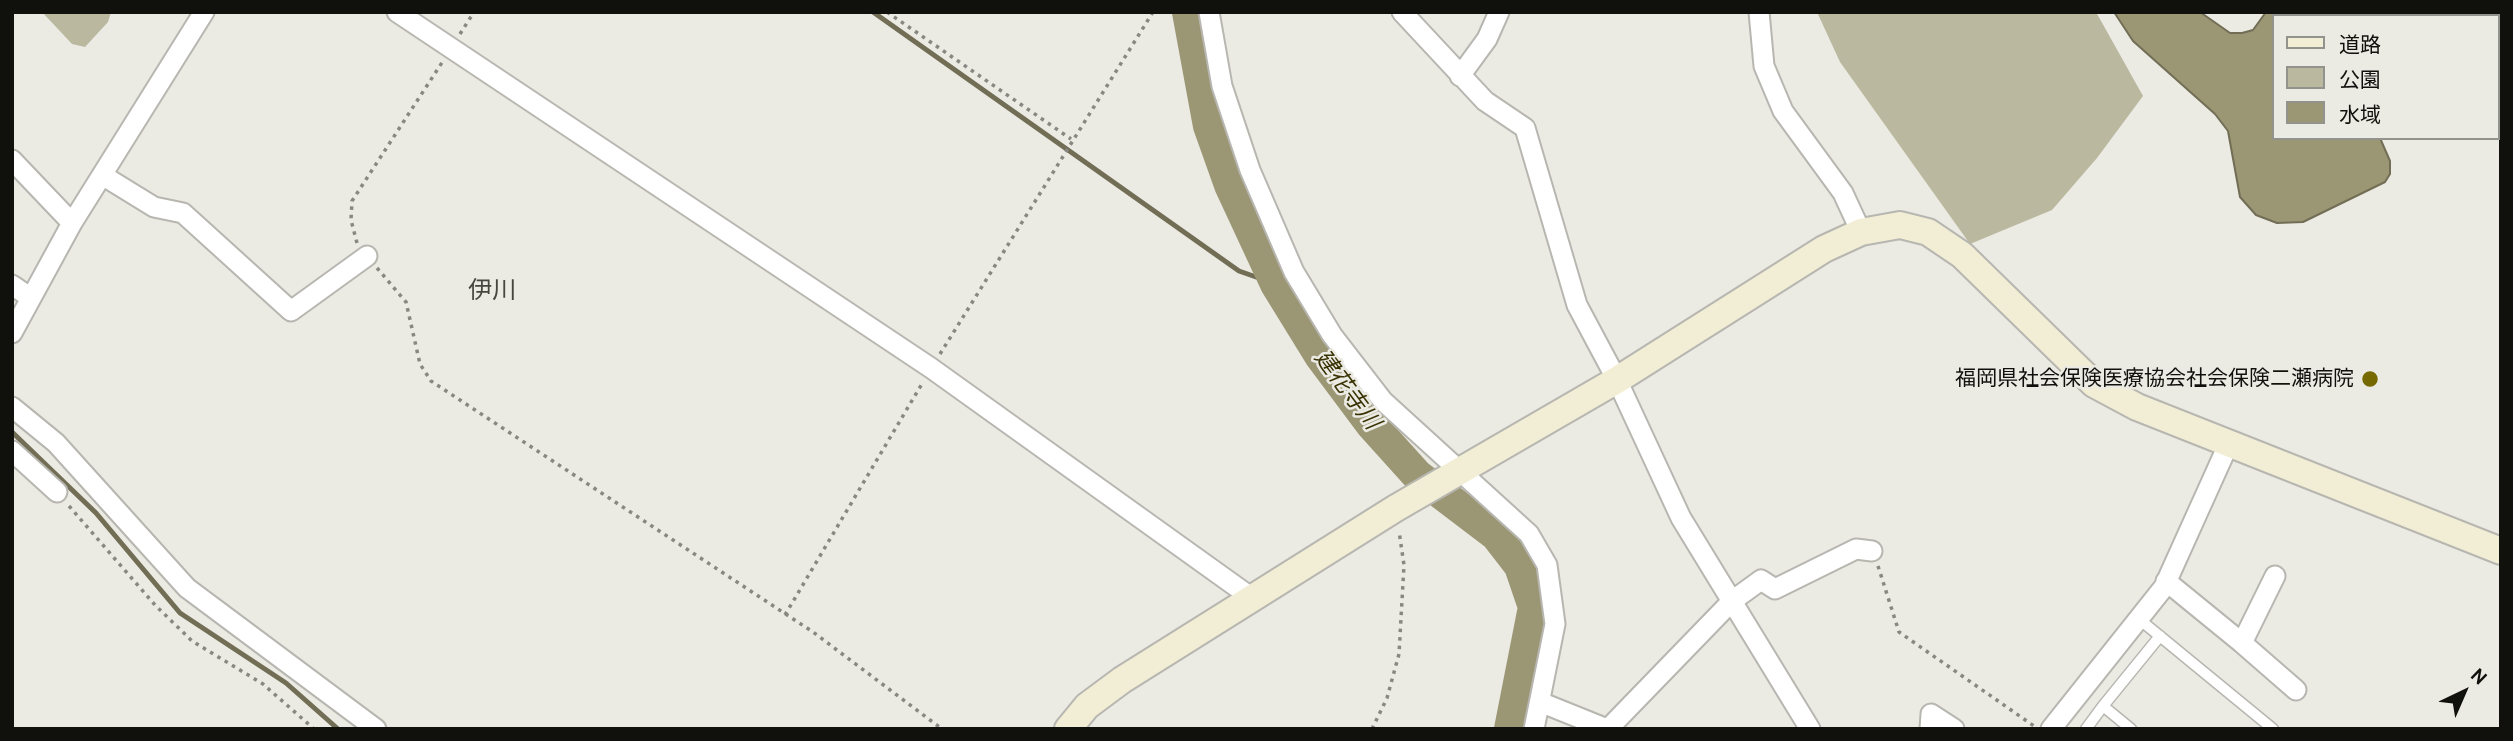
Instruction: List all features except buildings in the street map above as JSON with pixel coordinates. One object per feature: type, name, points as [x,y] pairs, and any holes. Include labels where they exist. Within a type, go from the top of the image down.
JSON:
[{"type":"street","points":[[12,333],[72,223],[204,12]]},
{"type":"street","points":[[397,12],[931,368],[1252,598]]},
{"type":"street","points":[[1209,12],[1226,98],[1250,170],[1294,272],[1332,335],[1383,401],[1457,473],[1529,534],[1547,565],[1555,624],[1534,729]]},
{"type":"street","points":[[1402,12],[1485,101],[1525,128],[1577,305],[1617,380],[1681,518],[1810,729]]},
{"type":"street","points":[[1460,76],[1487,39],[1499,12]]},
{"type":"street","points":[[1759,12],[1764,66],[1783,111],[1843,193],[1861,232]]},
{"type":"street","points":[[14,165],[72,223]]},
{"type":"street","points":[[102,175],[154,207],[183,213],[291,311],[367,256]]},
{"type":"street","points":[[1068,729],[1087,706],[1122,680],[1396,508],[1617,380],[1824,249],[1861,232],[1900,225],[1928,232],[1945,241],[2094,384],[2137,407],[2501,551]]},
{"type":"street","points":[[12,285],[31,298]]},
{"type":"street","points":[[12,407],[57,443],[187,588],[376,729]]},
{"type":"street","points":[[2051,729],[2166,581],[2230,443]]},
{"type":"street","points":[[12,451],[57,492]]},
{"type":"street","points":[[1540,702],[1607,729],[1732,601],[1761,580],[1776,589],[1856,549],[1872,551]]},
{"type":"street","points":[[2242,643],[2275,576]]},
{"type":"street","points":[[2166,581],[2295,690]]},
{"type":"street","points":[[1930,729],[1930,714],[1954,729]]},
{"type":"lane","points":[[2139,619],[2273,729]]},
{"type":"lane","points":[[2086,729],[2160,636]]},
{"type":"lane","points":[[2103,706],[2131,729]]},
{"type":"path","points":[[474,12],[352,201],[351,220],[359,247],[406,302],[420,364],[431,381],[785,615],[942,729]]},
{"type":"path","points":[[887,12],[1071,139]]},
{"type":"path","points":[[785,615],[931,368],[1071,139],[1153,12]]},
{"type":"path","points":[[57,492],[155,605],[192,640],[263,684],[314,729]]},
{"type":"path","points":[[1372,729],[1387,698],[1399,654],[1405,565],[1396,508]]},
{"type":"path","points":[[1872,551],[1899,632],[2038,729]]},
{"type":"green space","points":[[42,12],[111,12],[108,22],[85,47],[72,44]]},
{"type":"green space","points":[[1817,12],[2096,12],[2143,96],[2097,158],[2052,210],[1970,244],[1840,62]]},
{"type":"water","points":[[2114,12],[2200,12],[2230,33],[2242,33],[2253,30],[2266,12],[2329,12],[2272,14],[2272,140],[2381,140],[2390,161],[2390,174],[2385,182],[2303,222],[2277,223],[2256,215],[2240,197],[2228,131],[2215,114],[2133,41]]},
{"type":"waterway","points":[[873,12],[1239,271],[1276,284]]},
{"type":"waterway","name":"建花寺川","points":[[1188,12],[1209,126],[1230,185],[1276,284],[1321,357],[1371,424],[1417,475],[1496,535],[1520,566],[1534,607],[1510,729]]},
{"type":"waterway","points":[[12,432],[96,513],[180,613],[286,683],[338,729]]},
{"type":"place","name":"福岡県社会保険医療協会社会保険二瀬病院","points":[[2370,379]]},
{"type":"district","name":"伊川","points":[[492,291]]}]
